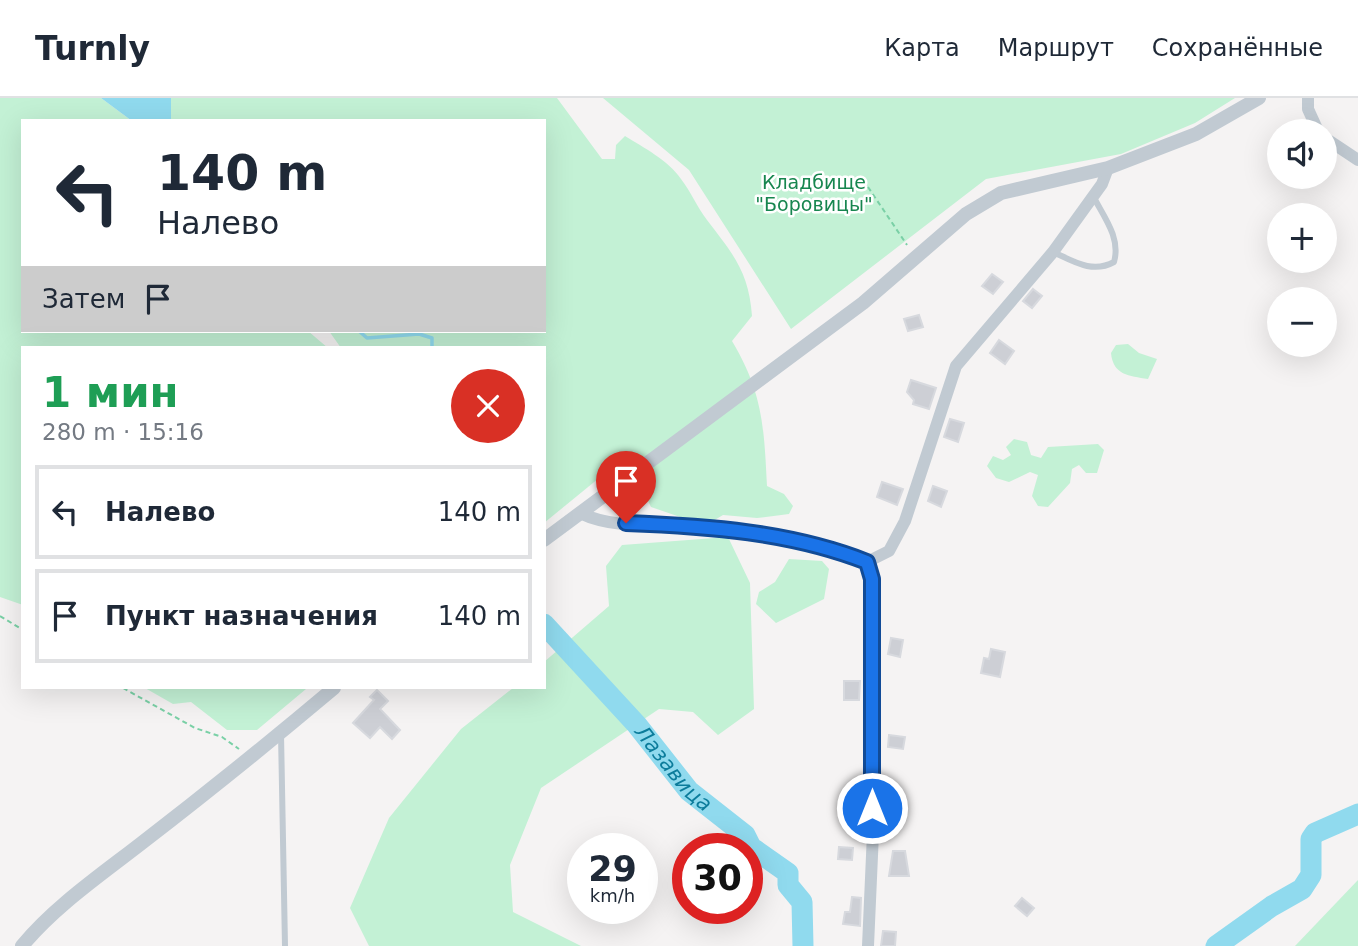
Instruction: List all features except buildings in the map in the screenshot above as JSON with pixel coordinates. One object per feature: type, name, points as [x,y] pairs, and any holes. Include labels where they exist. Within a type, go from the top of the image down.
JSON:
[{"type":"street","points":[[546,538],[863,303],[967,214],[1001,193],[1108,168],[1196,134],[1259,98]]},
{"type":"street","points":[[1308,98],[1308,109],[1313,119]]},
{"type":"street","points":[[1337,146],[1358,160]]},
{"type":"street","points":[[580,513],[598,522],[710,526],[841,551],[867,562],[889,551],[905,521],[956,366],[1053,252],[1093,196],[1108,168]]},
{"type":"street","points":[[867,562],[872,579],[873,819],[868,946]]},
{"type":"street","points":[[22,946],[34,931],[95,880],[252,757],[333,689]]},
{"type":"lane","points":[[1053,252],[1088,267],[1102,268],[1114,262],[1117,250],[1113,233],[1093,196]]},
{"type":"lane","points":[[281,733],[285,946]]},
{"type":"path","points":[[868,187],[916,258]]},
{"type":"path","points":[[0,616],[21,629]]},
{"type":"path","points":[[125,689],[195,728],[222,737],[252,757]]},
{"type":"green space","points":[[0,98],[101,98],[129,119],[21,119],[21,333],[310,333],[326,346],[21,346],[21,604],[0,597]]},
{"type":"green space","points":[[171,98],[557,98],[602,159],[615,159],[616,145],[625,136],[655,155],[681,179],[732,254],[743,275],[752,316],[732,341],[756,394],[765,446],[767,486],[784,494],[793,506],[789,514],[757,518],[723,515],[713,521],[686,519],[651,507],[626,456],[546,521],[546,346],[340,346],[330,333],[546,333],[546,119],[171,119]]},
{"type":"green space","name":"Кладбище \"Боровицы\"","points":[[603,98],[1235,98],[1195,123],[1121,154],[986,179],[791,329],[689,170]]},
{"type":"green space","points":[[1128,344],[1139,353],[1157,359],[1148,379],[1128,375],[1115,366],[1111,353],[1116,345]]},
{"type":"green space","points":[[1014,439],[1027,442],[1031,455],[1041,458],[1048,447],[1098,444],[1104,450],[1097,473],[1086,473],[1079,465],[1072,469],[1070,483],[1048,507],[1038,506],[1032,496],[1038,475],[1030,472],[1009,482],[996,478],[987,466],[993,456],[1003,460],[1011,455],[1006,447]]},
{"type":"green space","points":[[728,537],[750,583],[754,709],[718,735],[693,712],[659,709],[541,788],[510,865],[513,912],[581,946],[369,946],[350,908],[389,818],[461,729],[512,689],[546,689],[546,660],[609,606],[606,566],[622,545]]},
{"type":"green space","points":[[789,559],[822,561],[829,569],[824,599],[776,623],[756,604],[759,592],[775,582]]},
{"type":"green space","points":[[147,689],[306,689],[257,730],[227,730],[191,702],[173,704]]},
{"type":"green space","points":[[1358,880],[1358,946],[1295,946]]},
{"type":"water","points":[[101,98],[171,98],[171,119],[129,119]]},
{"type":"waterway","points":[[361,333],[367,338],[419,334],[432,338],[432,346]]},
{"type":"waterway","name":"Лазавица","points":[[546,626],[637,725],[689,791],[745,835],[751,847],[788,873],[788,885],[802,902],[803,946]]},
{"type":"waterway","name":"Лазавица","points":[[1216,946],[1272,906],[1302,889],[1311,875],[1311,839],[1315,833],[1358,814]]},
{"type":"route","points":[[626,523],[710,526],[841,551],[867,562],[872,579],[872,808]]}]
